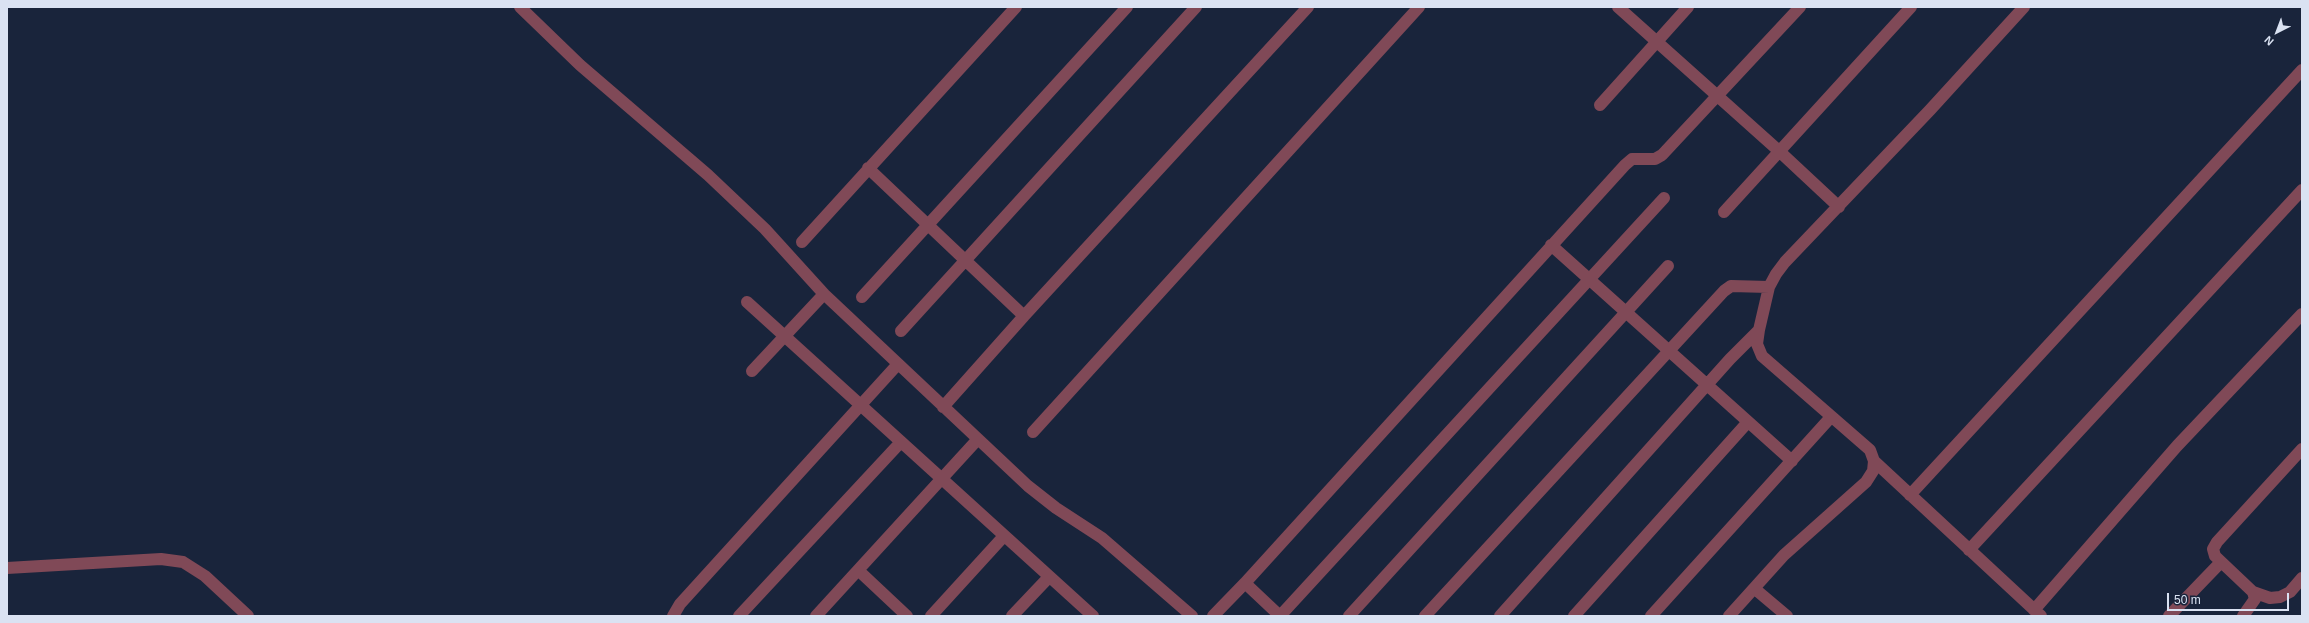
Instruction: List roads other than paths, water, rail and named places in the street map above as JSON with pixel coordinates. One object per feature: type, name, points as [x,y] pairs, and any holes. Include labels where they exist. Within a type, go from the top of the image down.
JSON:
[{"type":"street","points":[[520,7],[580,65],[708,175],[765,230],[824,294],[1028,486],[1056,508],[1102,538],[1192,616]]},
{"type":"street","points":[[802,242],[1016,7]]},
{"type":"street","points":[[862,297],[1127,7]]},
{"type":"street","points":[[901,332],[1196,7]]},
{"type":"street","points":[[943,407],[1024,316],[1308,7]]},
{"type":"street","points":[[1033,432],[1419,7]]},
{"type":"street","points":[[1618,7],[1779,151],[1839,207]]},
{"type":"street","points":[[1600,105],[1688,7]]},
{"type":"street","points":[[1213,616],[1246,583],[1550,245],[1625,165],[1632,159],[1655,159],[1662,155],[1718,97],[1800,7]]},
{"type":"street","points":[[1724,212],[1911,7]]},
{"type":"street","points":[[1729,616],[1755,589],[1784,555],[1866,482],[1873,471],[1874,461],[1870,450],[1762,356],[1757,344],[1769,287],[1785,262],[1839,207],[2024,7]]},
{"type":"street","points":[[1910,495],[2302,70]]},
{"type":"street","points":[[868,168],[927,227],[965,260],[1024,316]]},
{"type":"street","points":[[1969,550],[2302,190]]},
{"type":"street","points":[[1246,583],[1280,616],[1664,198]]},
{"type":"street","points":[[1550,245],[1627,312],[1747,423],[1792,461]]},
{"type":"street","points":[[1349,616],[1668,266]]},
{"type":"street","points":[[1425,616],[1668,350],[1724,291],[1731,286],[1769,287]]},
{"type":"street","points":[[752,371],[824,294]]},
{"type":"street","points":[[747,302],[900,443],[1093,616]]},
{"type":"street","points":[[1874,461],[2037,613],[2177,446],[2302,314]]},
{"type":"street","points":[[1500,616],[1706,386],[1759,330]]},
{"type":"street","points":[[673,616],[680,604],[898,364]]},
{"type":"street","points":[[1651,616],[1831,417]]},
{"type":"street","points":[[1574,616],[1747,423]]},
{"type":"street","points":[[816,616],[978,439]]},
{"type":"street","points":[[739,616],[900,443]]},
{"type":"street","points":[[2302,449],[2217,542],[2213,549],[2215,556],[2253,592],[2270,598],[2280,597],[2290,592],[2302,578]]},
{"type":"street","points":[[931,616],[1004,536]]},
{"type":"street","points":[[7,568],[161,559],[183,562],[205,576],[248,616]]},
{"type":"street","points":[[2169,616],[2221,562]]},
{"type":"street","points":[[858,570],[907,616]]},
{"type":"street","points":[[1012,616],[1049,577]]},
{"type":"street","points":[[1755,589],[1787,616]]},
{"type":"street","points":[[2243,616],[2255,599],[2253,592]]}]
